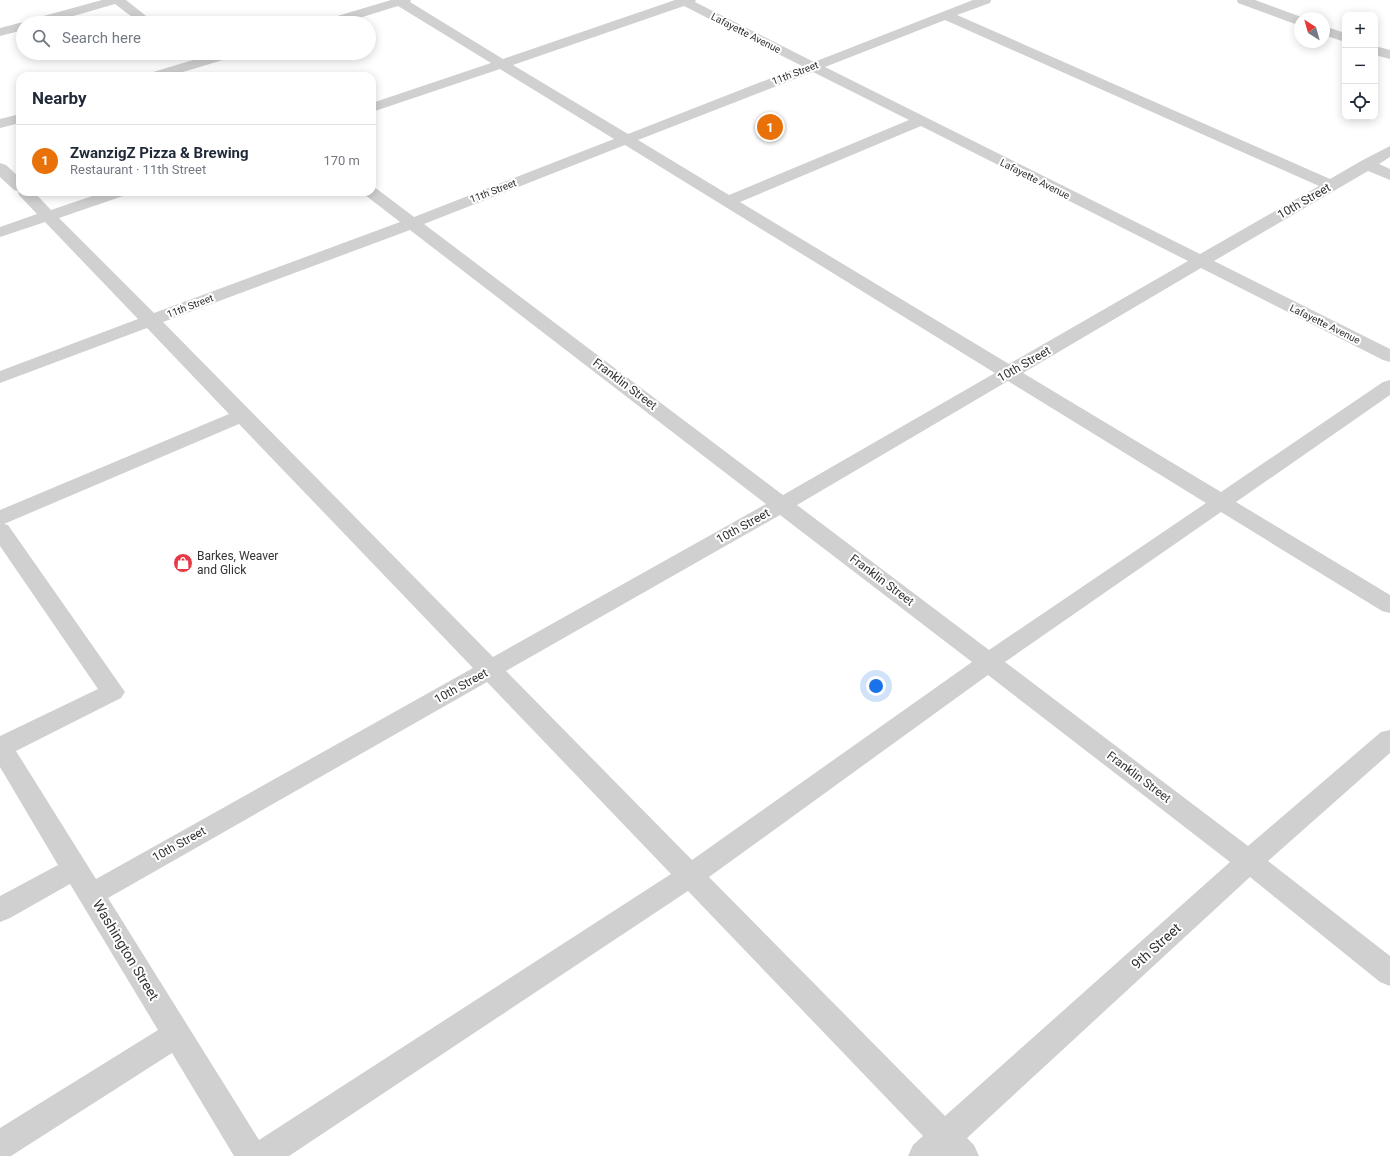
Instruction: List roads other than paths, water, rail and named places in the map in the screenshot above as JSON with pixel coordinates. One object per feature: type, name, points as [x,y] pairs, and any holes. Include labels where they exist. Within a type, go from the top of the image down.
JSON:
[{"type":"street","points":[[59,16],[117,0],[139,16]]},
{"type":"street","points":[[956,0],[969,6]]},
{"type":"street","name":"11th Street","points":[[0,377],[412,223],[985,0]]},
{"type":"street","points":[[1243,0],[1294,19]]},
{"type":"street","points":[[1259,6],[1273,0]]},
{"type":"street","points":[[352,16],[400,1],[1222,501],[1390,605]]},
{"type":"street","points":[[376,107],[685,1]]},
{"type":"street","name":"Lafayette Avenue","points":[[685,1],[1199,262],[1390,356]]},
{"type":"street","points":[[945,15],[1331,185]]},
{"type":"street","points":[[0,32],[16,28]]},
{"type":"street","points":[[1330,32],[1342,37]]},
{"type":"street","points":[[1378,51],[1390,55]]},
{"type":"street","points":[[197,60],[213,72]]},
{"type":"street","points":[[168,72],[207,60]]},
{"type":"street","points":[[0,124],[16,119]]},
{"type":"street","points":[[729,202],[920,121]]},
{"type":"street","name":"10th Street","points":[[92,894],[783,504],[1390,151]]},
{"type":"street","points":[[1366,164],[1390,175]]},
{"type":"street","points":[[0,168],[16,183]]},
{"type":"street","points":[[29,196],[963,1156]]},
{"type":"street","points":[[0,232],[108,196]]},
{"type":"street","name":"Franklin Street","points":[[376,196],[783,504],[1249,861],[1390,973]]},
{"type":"street","points":[[262,1156],[691,875],[989,662],[1390,386]]},
{"type":"street","points":[[0,518],[243,415]]},
{"type":"street","points":[[0,530],[113,692],[0,747]]},
{"type":"street","name":"9th Street","points":[[924,1156],[1249,861],[1390,739]]},
{"type":"street","name":"Washington Street","points":[[0,747],[178,1034],[251,1156]]},
{"type":"street","points":[[0,910],[76,868]]},
{"type":"street","points":[[0,1145],[178,1034]]},
{"type":"place","name":"ZwanzigZ Pizza & Brewing","points":[[770,127]]},
{"type":"place","name":"Barkes, Weaver and Glick","points":[[183,563]]}]
